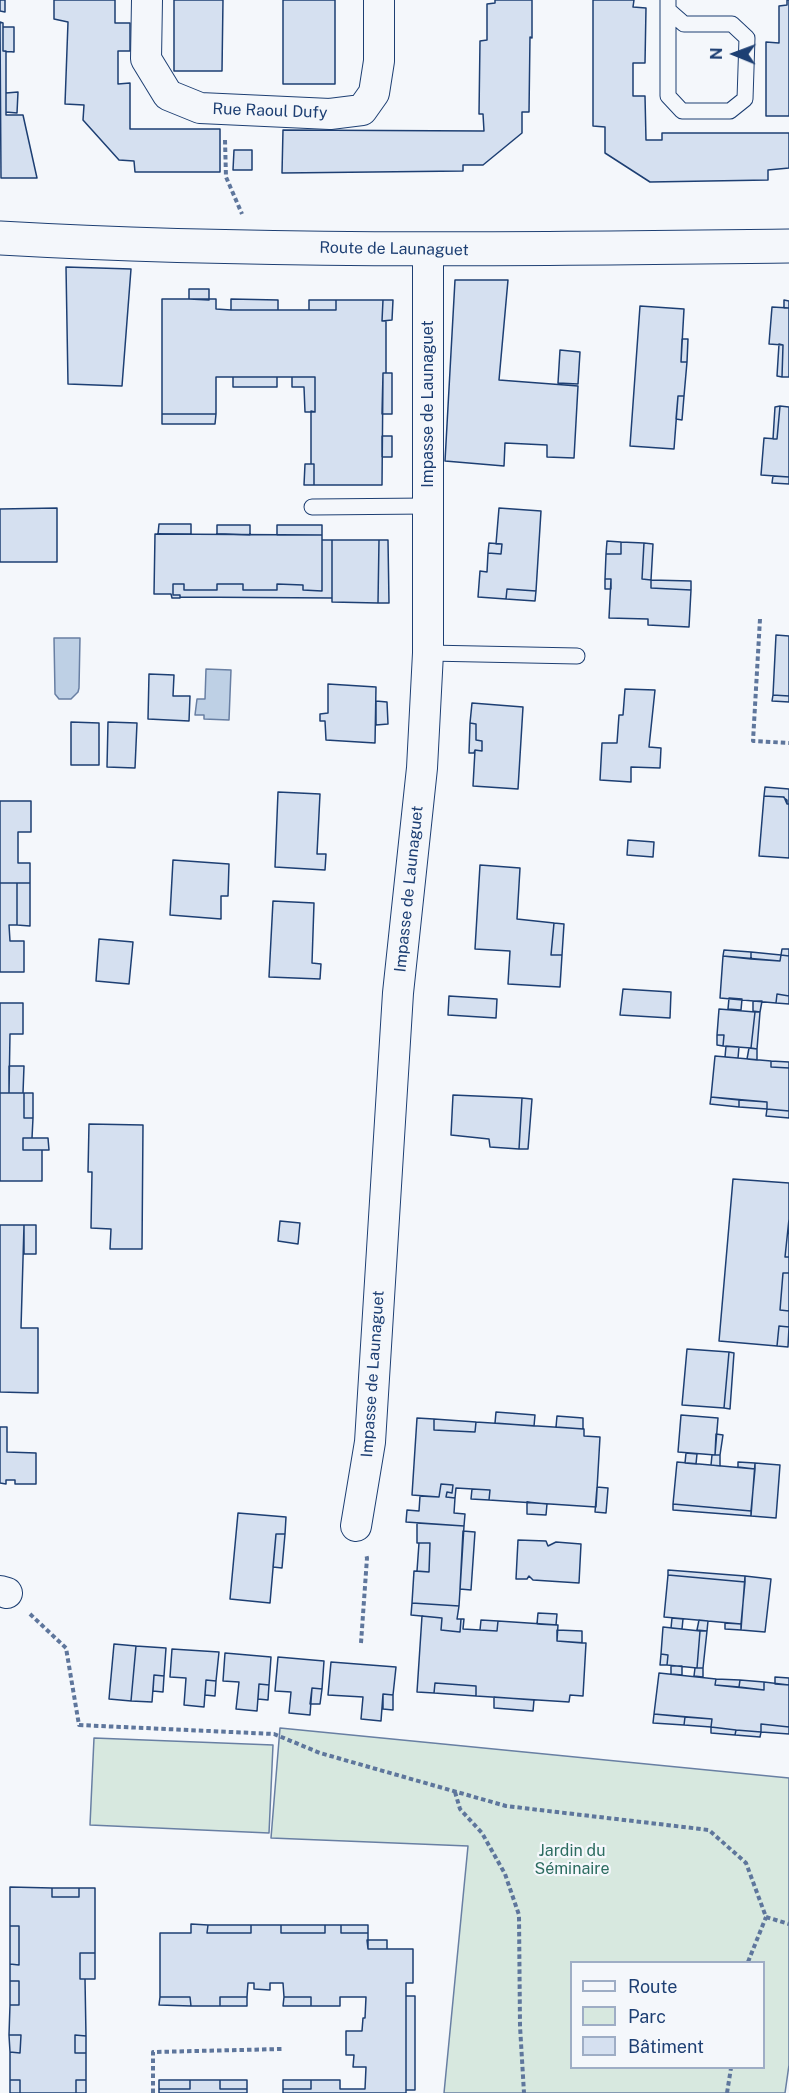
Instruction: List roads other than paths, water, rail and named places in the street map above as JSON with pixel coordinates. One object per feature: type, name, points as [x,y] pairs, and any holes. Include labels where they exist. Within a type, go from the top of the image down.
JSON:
[{"type":"main road","name":"Route de Launaguet","points":[[0,238],[138,245],[428,250],[789,246]]},
{"type":"street","name":"Rue Raoul Dufy","points":[[147,0],[146,59],[168,94],[200,108],[330,114],[362,110],[374,93],[378,61],[379,0]]},
{"type":"street","name":"Impasse de Launaguet","points":[[356,1526],[370,1442],[398,993],[422,768],[428,653],[428,250]]},
{"type":"lane","points":[[668,5],[684,24],[732,24],[747,38],[745,99],[730,111],[682,111],[668,96],[668,5]]},
{"type":"lane","points":[[312,507],[428,506]]},
{"type":"lane","points":[[428,653],[577,656]]},
{"type":"water","points":[[54,638],[80,638],[79,688],[71,699],[59,699],[55,694]]},
{"type":"water","points":[[206,669],[231,670],[229,720],[204,719],[204,715],[195,715],[197,699],[205,699]]},
{"type":"park label","name":"Jardin du Séminaire","points":[[572,1860]]}]
